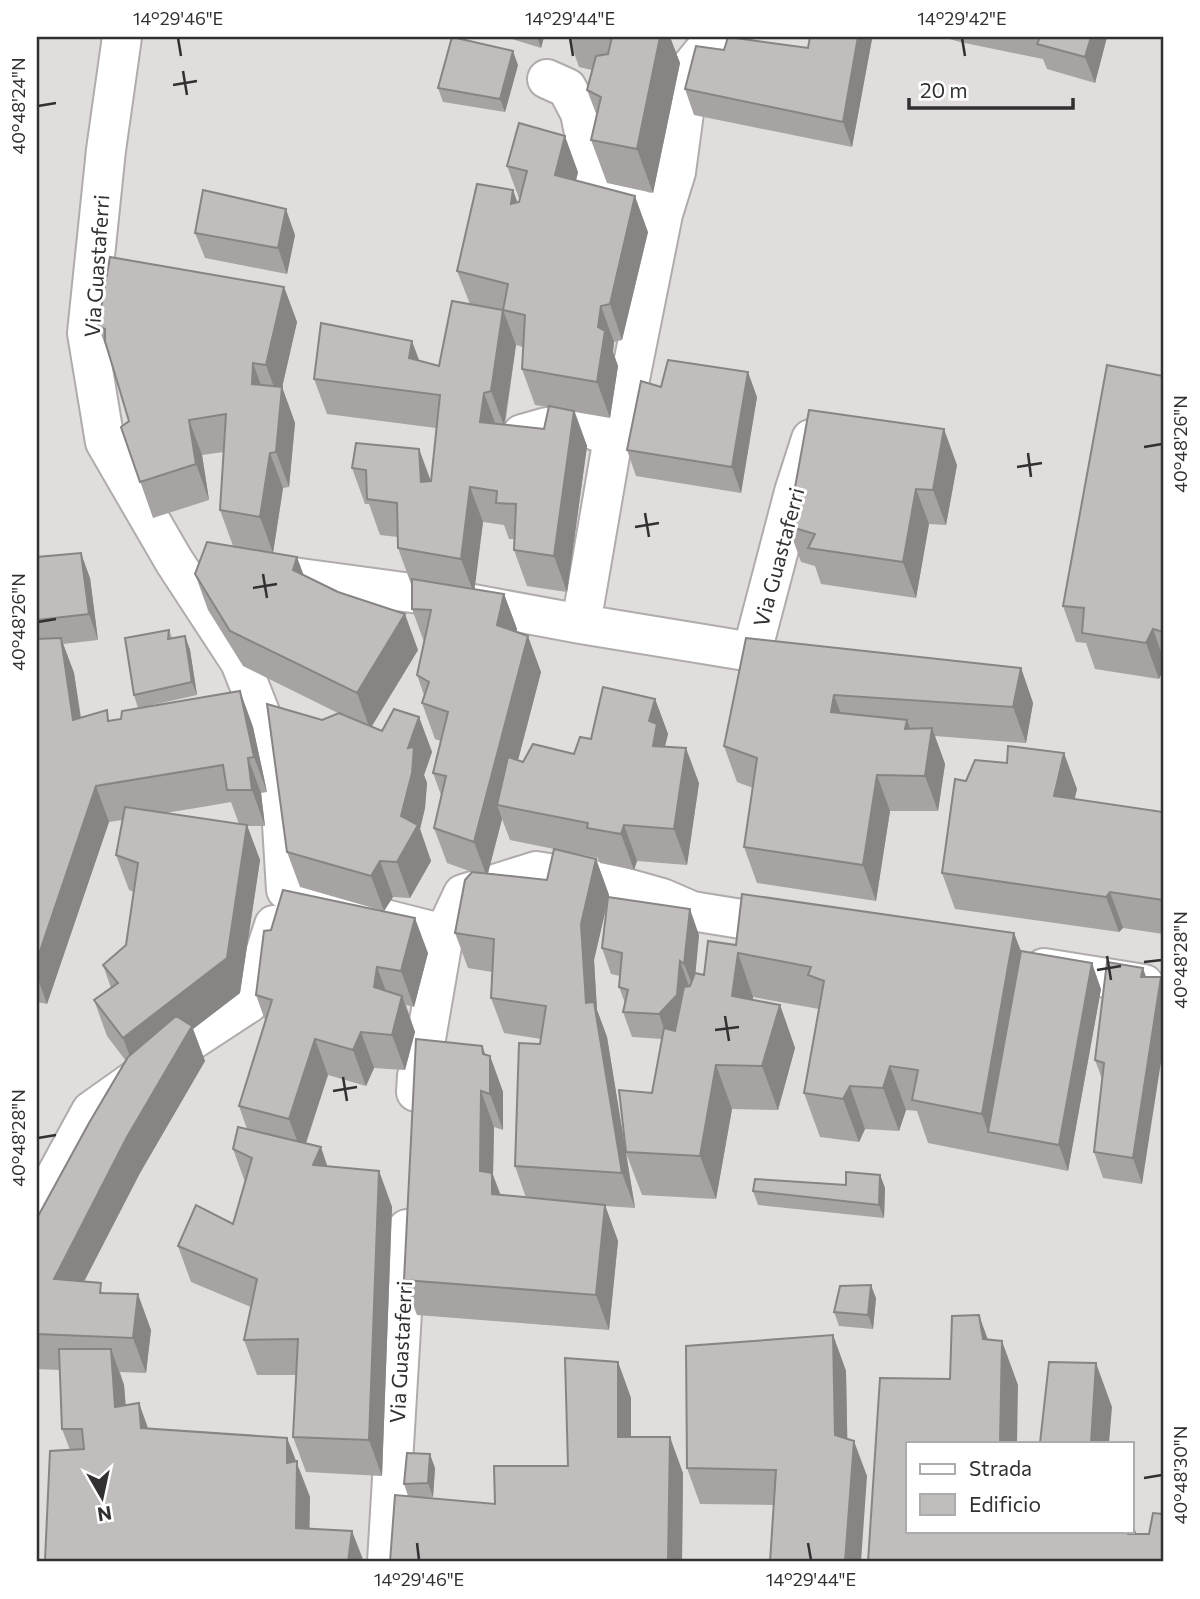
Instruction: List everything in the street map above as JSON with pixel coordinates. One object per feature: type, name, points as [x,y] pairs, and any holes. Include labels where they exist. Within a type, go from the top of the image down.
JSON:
[{"type":"street","name":"Via Guastaferri","points":[[37,1210],[91,1111],[249,1003],[286,890],[278,758],[240,662],[174,561],[105,442],[87,332],[106,150],[122,37]]},
{"type":"street","points":[[581,624],[613,438],[625,404],[663,214],[676,172],[690,68],[712,40],[722,37]]},
{"type":"street","points":[[547,79],[567,88],[580,113],[596,192],[614,202],[663,214]]},
{"type":"street","name":"Via Guastaferri","points":[[174,561],[419,594],[752,652],[794,492],[819,414],[832,416]]},
{"type":"street","points":[[522,434],[547,427],[586,427],[613,438]]},
{"type":"street","points":[[252,693],[301,715]]},
{"type":"street","points":[[414,1129],[417,1076],[423,1056],[444,934],[463,894],[536,871],[605,882],[662,898],[692,911],[829,933]]},
{"type":"street","points":[[286,890],[310,900],[444,934]]},
{"type":"street","points":[[1007,962],[1144,984]]},
{"type":"street","name":"Via Guastaferri","points":[[387,1562],[409,1196]]},
{"type":"building","points":[[452,37],[513,51],[500,99],[438,88]]},
{"type":"building","points":[[612,37],[660,37],[637,149],[591,140],[601,97],[587,90],[596,56],[608,54]]},
{"type":"building","points":[[728,37],[808,48],[810,37],[858,37],[843,122],[685,89],[696,46],[724,50]]},
{"type":"building","points":[[1040,37],[1091,37],[1085,57],[1037,44]]},
{"type":"building","points":[[519,123],[565,136],[555,175],[635,196],[610,304],[601,306],[598,327],[605,331],[597,382],[522,369],[525,315],[503,310],[508,284],[457,271],[477,184],[513,190],[511,204],[519,202],[527,171],[507,166]]},
{"type":"building","points":[[203,190],[286,209],[278,248],[195,233]]},
{"type":"building","points":[[110,257],[284,287],[266,365],[253,363],[252,384],[282,387],[276,452],[270,453],[260,517],[220,510],[226,414],[189,420],[196,464],[140,482],[121,427],[129,421],[105,341],[105,329],[98,326]]},
{"type":"building","points":[[452,301],[503,310],[491,391],[484,393],[480,422],[544,429],[549,406],[574,411],[554,556],[514,550],[516,504],[496,503],[497,491],[470,487],[461,559],[398,548],[397,503],[367,499],[366,470],[352,468],[356,443],[419,449],[421,482],[431,481],[440,395],[314,379],[321,323],[412,341],[409,358],[439,366]]},
{"type":"building","points":[[668,360],[748,372],[732,467],[627,450],[641,381],[661,387]]},
{"type":"building","points":[[1107,365],[1163,376],[1163,632],[1153,629],[1146,643],[1082,633],[1084,608],[1063,606]]},
{"type":"building","points":[[809,410],[944,429],[933,490],[916,489],[903,562],[808,548],[815,534],[788,526]]},
{"type":"building","points":[[207,542],[297,557],[293,570],[338,592],[405,614],[357,693],[230,631],[195,574]]},
{"type":"building","points":[[81,553],[89,614],[37,620],[37,557]]},
{"type":"building","points":[[412,579],[504,594],[497,625],[528,636],[474,842],[434,828],[446,776],[433,773],[448,712],[422,703],[429,682],[417,675],[431,610],[412,609]]},
{"type":"building","points":[[169,630],[168,639],[185,636],[192,682],[134,695],[125,638]]},
{"type":"building","points":[[61,638],[73,720],[107,710],[108,721],[121,719],[122,711],[240,691],[254,757],[248,758],[252,790],[227,790],[223,765],[96,786],[37,960],[37,639]]},
{"type":"building","points":[[746,638],[1021,668],[1013,707],[834,695],[831,712],[907,720],[905,729],[932,728],[925,776],[877,775],[863,865],[744,847],[757,758],[724,746]]},
{"type":"building","points":[[603,687],[655,699],[649,721],[657,724],[653,746],[686,748],[674,829],[624,825],[621,834],[587,828],[588,823],[497,805],[508,757],[523,762],[533,744],[574,754],[580,737],[591,739]]},
{"type":"building","points":[[267,704],[322,720],[339,713],[382,731],[394,709],[419,717],[408,748],[414,747],[412,773],[401,816],[418,825],[397,862],[380,861],[371,876],[287,852]]},
{"type":"building","points":[[1008,746],[1064,753],[1054,796],[1163,812],[1163,900],[1110,892],[1106,897],[942,873],[955,779],[966,781],[975,760],[1007,763]]},
{"type":"building","points":[[125,807],[247,825],[227,958],[123,1038],[94,1000],[118,983],[103,965],[126,945],[138,863],[116,855]]},
{"type":"building","points":[[554,849],[596,859],[581,924],[586,1003],[594,1002],[622,1173],[515,1166],[519,1043],[540,1044],[546,1006],[491,998],[494,939],[455,933],[465,880],[472,872],[547,880]]},
{"type":"building","points":[[283,890],[415,918],[401,971],[377,967],[374,987],[402,996],[392,1035],[361,1032],[353,1050],[315,1039],[289,1119],[239,1106],[272,1000],[256,995],[264,931],[271,930]]},
{"type":"building","points":[[742,894],[1014,933],[982,1114],[912,1100],[918,1070],[890,1066],[883,1088],[850,1086],[843,1099],[804,1093],[824,981],[808,975],[811,967],[738,953],[732,996],[780,1005],[762,1066],[716,1065],[700,1156],[626,1152],[619,1090],[652,1093],[664,1028],[675,1031],[684,987],[690,986],[695,973],[704,975],[708,941],[736,945]]},
{"type":"building","points":[[608,897],[690,909],[684,964],[680,961],[677,995],[659,1014],[623,1012],[628,990],[619,987],[622,953],[602,948]]},
{"type":"building","points":[[1021,951],[1092,963],[1059,1145],[988,1132]]},
{"type":"building","points":[[1107,962],[1143,968],[1141,977],[1161,977],[1133,1158],[1094,1152],[1104,1063],[1095,1060]]},
{"type":"building","points":[[176,1016],[192,1026],[127,1137],[54,1279],[101,1283],[100,1293],[138,1294],[133,1338],[37,1334],[37,1218],[128,1057]]},
{"type":"building","points":[[416,1039],[482,1046],[483,1054],[490,1056],[490,1094],[481,1091],[480,1171],[492,1173],[492,1194],[605,1205],[596,1295],[404,1280]]},
{"type":"building","points":[[238,1127],[321,1147],[313,1165],[379,1171],[369,1440],[293,1437],[298,1339],[244,1340],[257,1279],[178,1246],[196,1205],[233,1224],[252,1158],[233,1149]]},
{"type":"building","points":[[846,1172],[880,1175],[879,1205],[753,1191],[755,1179],[846,1185]]},
{"type":"building","points":[[871,1285],[868,1315],[834,1312],[840,1286]]},
{"type":"building","points":[[979,1315],[983,1339],[1002,1341],[1000,1442],[906,1442],[906,1532],[1149,1534],[1153,1513],[1163,1514],[1163,1562],[868,1562],[880,1378],[950,1379],[952,1316]]},
{"type":"building","points":[[833,1335],[835,1435],[854,1441],[845,1562],[770,1562],[776,1470],[687,1468],[686,1346]]},
{"type":"building","points":[[59,1349],[111,1349],[115,1407],[139,1403],[141,1428],[287,1438],[287,1463],[297,1461],[296,1528],[352,1531],[348,1562],[45,1560],[50,1451],[84,1449],[82,1429],[62,1429]]},
{"type":"building","points":[[565,1358],[618,1362],[618,1437],[670,1437],[668,1562],[390,1562],[395,1495],[495,1504],[494,1466],[568,1466]]},
{"type":"building","points":[[1049,1362],[1096,1363],[1091,1442],[1040,1442]]},
{"type":"building","points":[[407,1453],[430,1454],[428,1483],[404,1484]]}]
